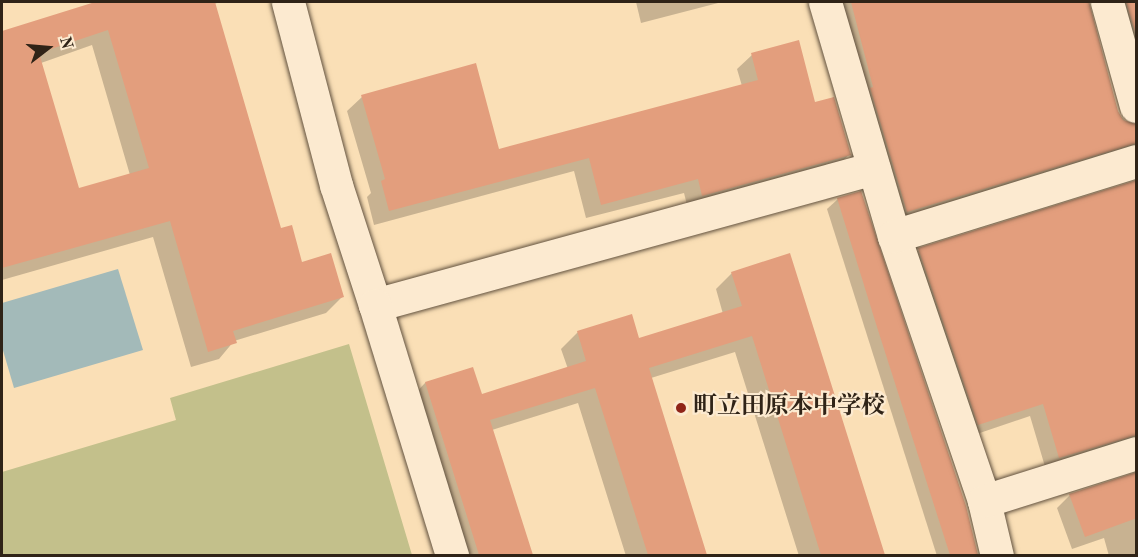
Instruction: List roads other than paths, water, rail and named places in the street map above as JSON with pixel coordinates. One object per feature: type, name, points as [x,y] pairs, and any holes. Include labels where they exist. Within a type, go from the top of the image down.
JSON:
[{"type":"street","points":[[288,2],[336,185],[452,555]]},
{"type":"street","points":[[825,2],[894,236],[984,501],[997,555]]},
{"type":"street","points":[[1107,2],[1137,106]]},
{"type":"street","points":[[894,236],[1137,161]]},
{"type":"street","points":[[375,305],[874,168]]},
{"type":"street","points":[[984,501],[1137,453]]},
{"type":"water","points":[[118,269],[143,350],[14,388],[2,347],[2,303]]},
{"type":"place","name":"町立田原本中学校","points":[[681,408]]}]
